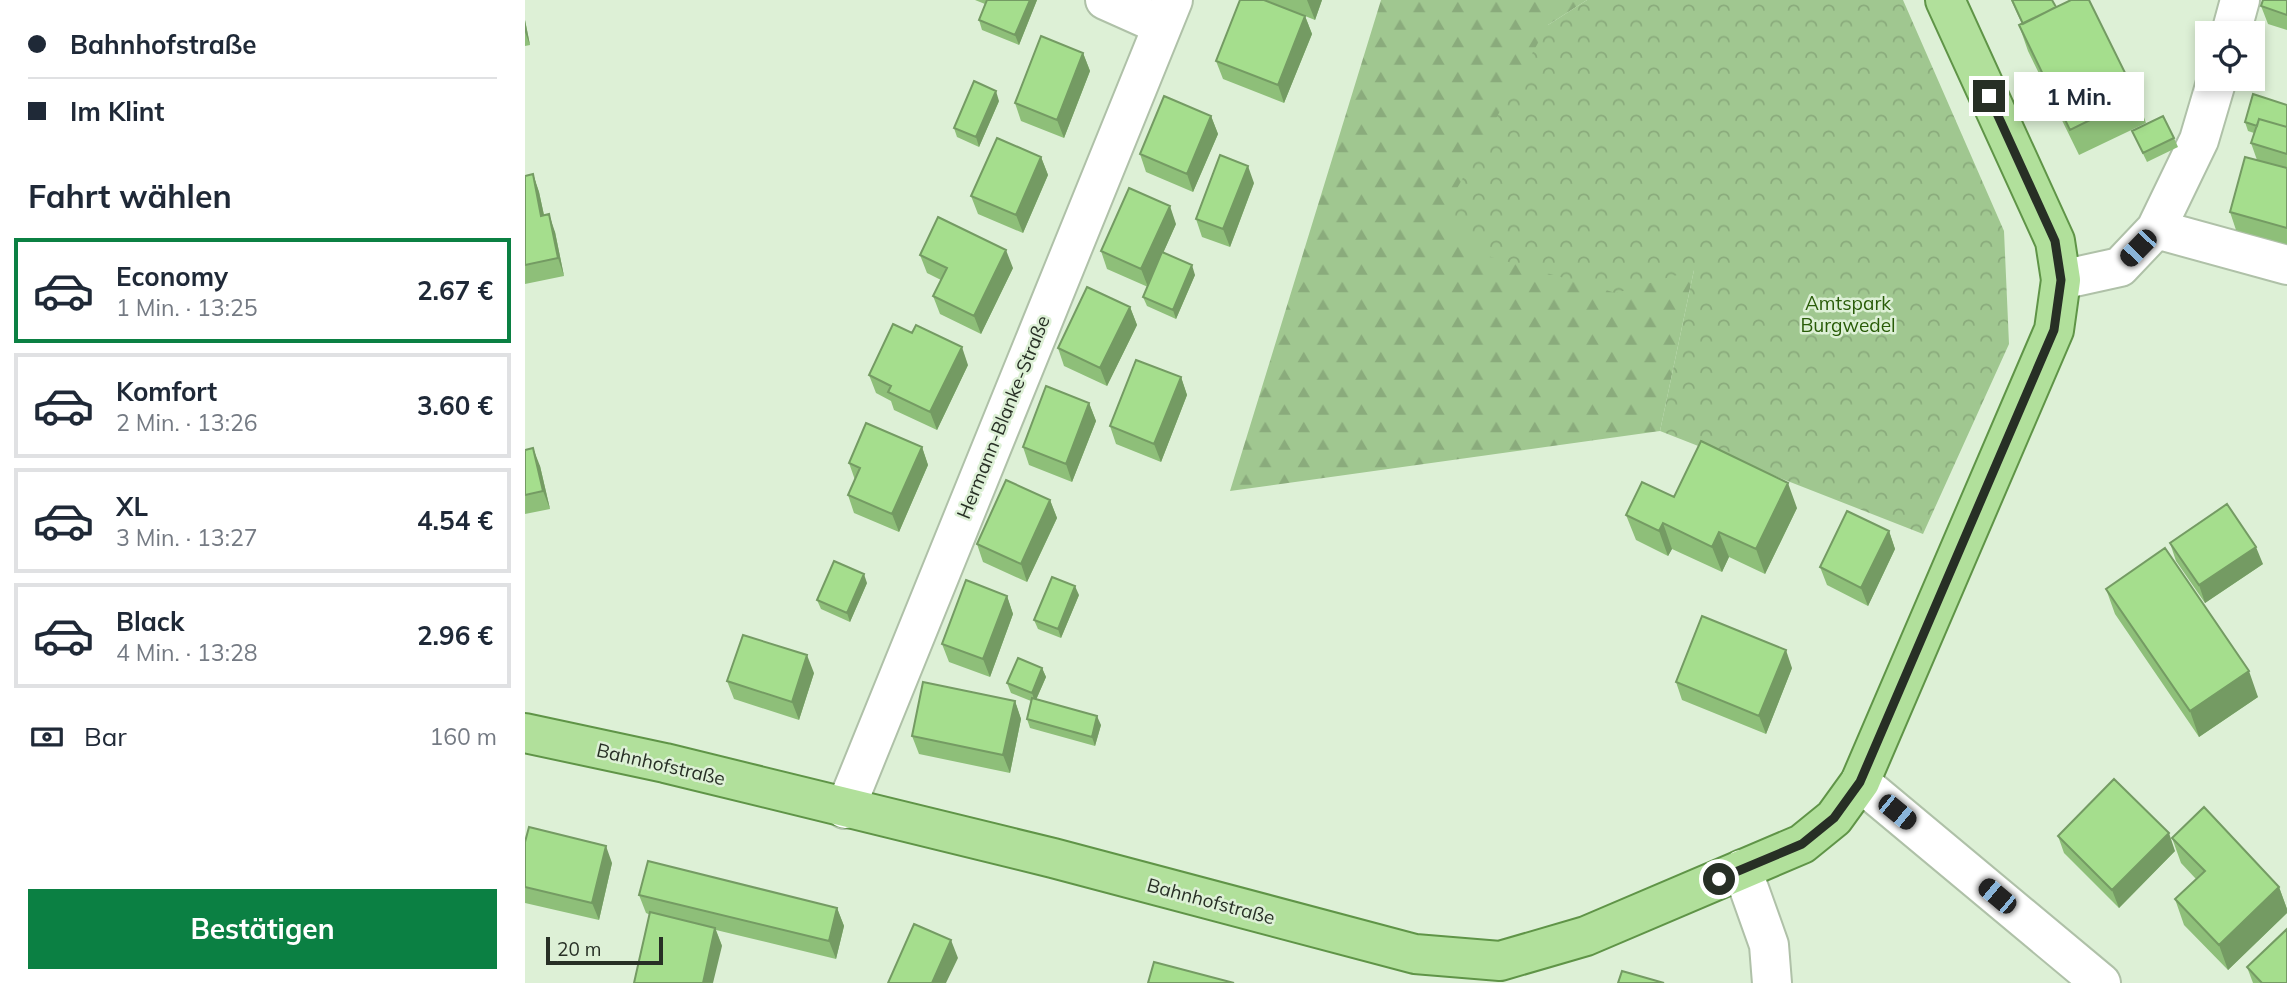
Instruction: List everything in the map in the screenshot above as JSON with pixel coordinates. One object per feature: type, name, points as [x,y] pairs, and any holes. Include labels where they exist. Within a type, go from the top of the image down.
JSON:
[{"type":"main road","name":"Bahnhofstraße","points":[[525,733],[665,763],[1053,858],[1415,954],[1500,961],[1586,936],[1802,844],[1834,818],[1860,782],[2054,330],[2061,280],[2055,241],[1945,0]]},
{"type":"street","name":"Hermann-Blanke-Straße","points":[[845,809],[1167,13],[1105,0]]},
{"type":"street","points":[[2234,21],[2240,0]]},
{"type":"street","points":[[2061,280],[2120,267],[2156,229],[2199,140],[2213,91]]},
{"type":"street","points":[[2156,229],[2287,265]]},
{"type":"street","points":[[1860,782],[2101,983]]},
{"type":"street","points":[[1742,869],[1769,946],[1772,983]]},
{"type":"green space","points":[[1381,0],[1587,0],[1548,25],[1694,270],[1660,431],[1230,491]]},
{"type":"green space","name":"Amtspark Burgwedel","points":[[1587,0],[1903,0],[2004,231],[2009,344],[1923,534],[1660,431],[1694,270],[1616,293],[1491,257],[1440,219],[1548,25]]},
{"type":"building","points":[[987,0],[1030,0],[1015,35],[979,20]]},
{"type":"building","points":[[1240,0],[1264,0],[1305,16],[1278,85],[1216,61]]},
{"type":"building","points":[[2012,0],[2052,0],[2056,7],[2023,24]]},
{"type":"building","points":[[2071,0],[2089,0],[2137,97],[2070,130],[2019,25]]},
{"type":"building","points":[[2263,0],[2287,0],[2287,15],[2261,6]]},
{"type":"building","points":[[1041,36],[1083,53],[1057,120],[1015,103]]},
{"type":"building","points":[[974,81],[996,91],[976,137],[954,128]]},
{"type":"building","points":[[2253,94],[2287,105],[2287,127],[2259,119],[2257,126],[2245,122]]},
{"type":"building","points":[[1164,96],[1211,116],[1187,174],[1140,154]]},
{"type":"building","points":[[2163,116],[2174,138],[2143,153],[2132,131]]},
{"type":"building","points":[[2259,119],[2287,127],[2287,154],[2251,143]]},
{"type":"building","points":[[997,138],[1041,157],[1016,215],[971,196]]},
{"type":"building","points":[[1220,155],[1248,166],[1223,229],[1196,219]]},
{"type":"building","points":[[2245,157],[2287,168],[2287,228],[2230,212]]},
{"type":"building","points":[[533,174],[541,216],[549,214],[558,258],[525,265],[525,176]]},
{"type":"building","points":[[1129,188],[1170,206],[1141,269],[1101,251]]},
{"type":"building","points":[[938,217],[1006,250],[974,316],[933,296],[947,268],[920,255]]},
{"type":"building","points":[[1162,252],[1192,265],[1173,310],[1143,297]]},
{"type":"building","points":[[1087,287],[1130,307],[1100,368],[1058,348]]},
{"type":"building","points":[[893,324],[912,333],[916,325],[962,347],[930,412],[888,392],[891,386],[869,375]]},
{"type":"building","points":[[1136,360],[1181,377],[1154,444],[1110,426]]},
{"type":"building","points":[[1046,386],[1089,403],[1066,464],[1023,447]]},
{"type":"building","points":[[866,423],[922,447],[892,514],[848,495],[860,468],[849,463]]},
{"type":"building","points":[[1701,441],[1788,483],[1756,549],[1719,532],[1712,547],[1663,523],[1659,531],[1626,515],[1642,482],[1674,497]]},
{"type":"building","points":[[533,448],[543,491],[525,495],[525,450]]},
{"type":"building","points":[[1006,480],[1050,500],[1021,564],[977,544]]},
{"type":"building","points":[[2227,504],[2256,547],[2199,585],[2170,543]]},
{"type":"building","points":[[1847,511],[1889,531],[1861,588],[1820,567]]},
{"type":"building","points":[[2165,548],[2249,671],[2190,711],[2106,589]]},
{"type":"building","points":[[834,561],[864,574],[847,613],[817,600]]},
{"type":"building","points":[[1052,577],[1075,586],[1058,629],[1034,620]]},
{"type":"building","points":[[966,580],[1007,596],[983,659],[942,644]]},
{"type":"building","points":[[1702,616],[1786,650],[1759,716],[1676,682]]},
{"type":"building","points":[[743,635],[807,655],[792,702],[727,681]]},
{"type":"building","points":[[1018,658],[1042,668],[1032,693],[1007,683]]},
{"type":"building","points":[[923,682],[1015,701],[1003,755],[912,736]]},
{"type":"building","points":[[1032,698],[1097,716],[1092,737],[1027,719]]},
{"type":"building","points":[[2114,779],[2169,833],[2112,890],[2058,836]]},
{"type":"building","points":[[2204,807],[2279,887],[2219,945],[2175,899],[2205,871],[2172,838]]},
{"type":"building","points":[[529,827],[606,846],[592,903],[525,887],[525,842]]},
{"type":"building","points":[[648,861],[837,908],[829,941],[639,895]]},
{"type":"building","points":[[650,912],[715,928],[703,983],[634,983]]},
{"type":"building","points":[[914,924],[951,940],[932,983],[888,983]]},
{"type":"building","points":[[2287,929],[2287,983],[2262,983],[2247,967]]},
{"type":"building","points":[[1154,962],[1234,983],[1148,983]]},
{"type":"building","points":[[1622,971],[1664,983],[1618,983]]},
{"type":"route","points":[[1719,879],[1802,844],[1834,818],[1860,782],[1892,699],[2054,330],[2061,280],[2055,241],[1989,96]]}]
